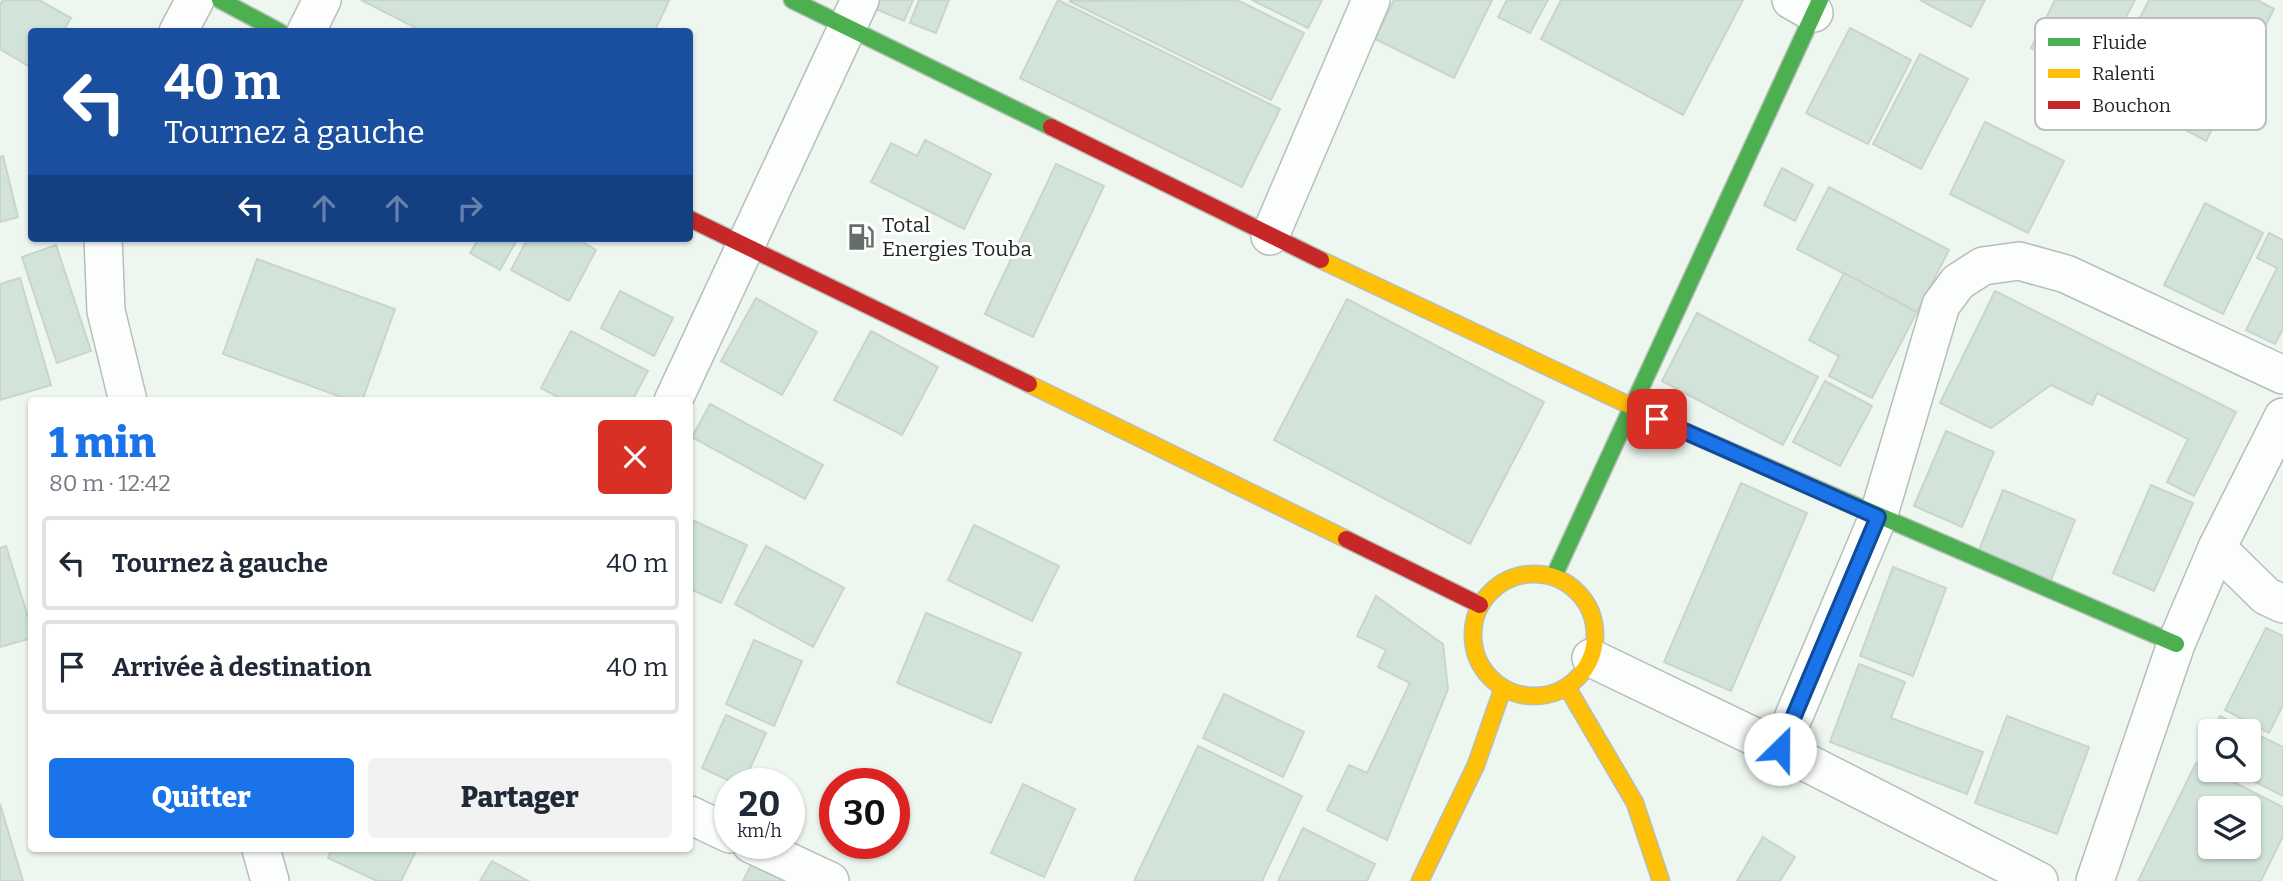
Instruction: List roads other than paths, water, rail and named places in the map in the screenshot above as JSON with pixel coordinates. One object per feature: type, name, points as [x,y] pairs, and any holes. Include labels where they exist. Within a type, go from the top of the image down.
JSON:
[{"type":"street","points":[[180,28],[195,0]]},
{"type":"street","points":[[220,0],[273,28]]},
{"type":"street","points":[[308,28],[322,0]]},
{"type":"street","points":[[792,0],[854,14],[1270,236],[1633,408],[1878,517],[2176,644]]},
{"type":"street","points":[[1270,236],[1371,0]]},
{"type":"street","points":[[1554,576],[1633,408],[1808,4]]},
{"type":"street","points":[[675,397],[854,14]]},
{"type":"street","points":[[693,220],[1480,606]]},
{"type":"street","points":[[103,242],[106,311],[127,397]]},
{"type":"street","points":[[1780,749],[1878,517],[1941,305],[1958,282],[1983,266],[2019,261],[2066,274],[2283,375]]},
{"type":"street","points":[[2095,881],[2176,644],[2217,548],[2283,417]]},
{"type":"street","points":[[2217,548],[2266,596],[2283,604]]},
{"type":"street","points":[[1532,573],[1554,576],[1575,589],[1590,610],[1595,634],[1591,658],[1581,675],[1567,687],[1546,695],[1524,696],[1503,688],[1486,672],[1476,651],[1474,628],[1480,606],[1494,589],[1512,578],[1532,573]]},
{"type":"street","points":[[1591,658],[1780,749],[2039,881]]},
{"type":"street","points":[[1567,687],[1635,803],[1661,881]]},
{"type":"street","points":[[1420,881],[1476,765],[1503,688]]},
{"type":"street","points":[[693,816],[714,826]]},
{"type":"street","points":[[262,852],[270,881]]},
{"type":"street","points":[[783,859],[830,881]]},
{"type":"place","name":"Total Energies Touba","points":[[861,237]]}]
